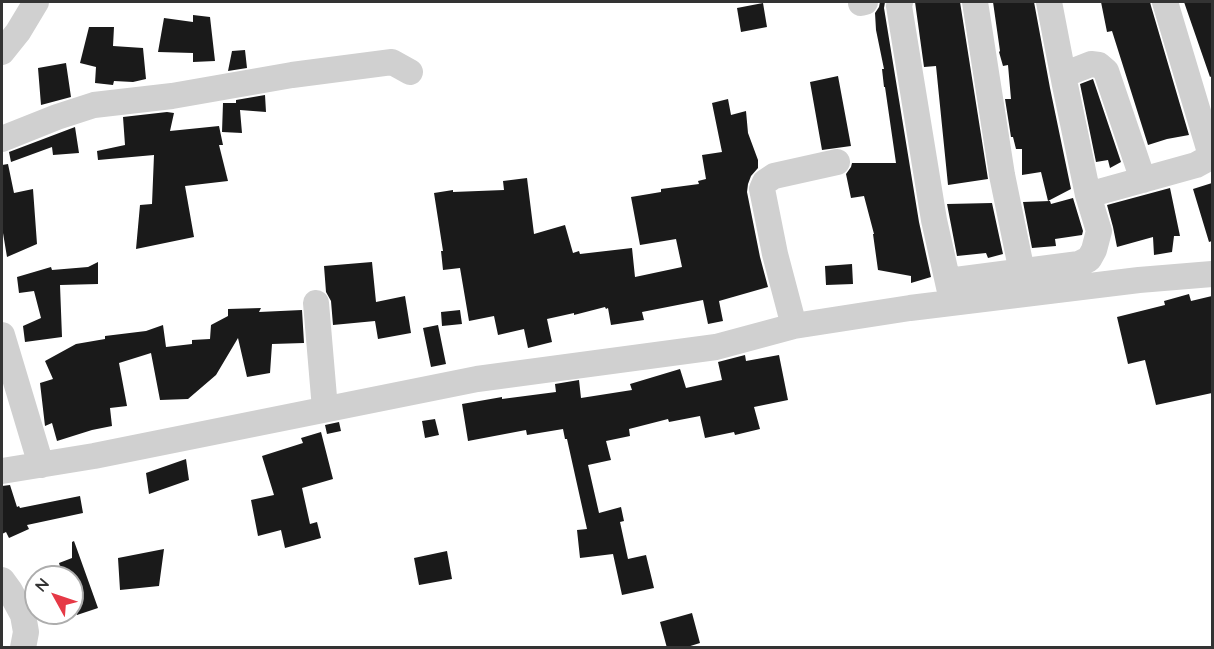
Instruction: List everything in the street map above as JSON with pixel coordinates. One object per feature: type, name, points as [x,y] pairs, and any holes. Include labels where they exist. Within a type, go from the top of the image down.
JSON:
[{"type":"street","points":[[2,52],[18,32],[36,2]]},
{"type":"street","points":[[900,2],[934,220],[950,292]]},
{"type":"street","points":[[975,2],[1002,175],[1022,272]]},
{"type":"street","points":[[2,471],[94,456],[477,379],[716,347],[794,326],[950,292],[1022,272],[1079,264],[1089,259],[1099,231],[1088,195],[1050,2]]},
{"type":"street","points":[[1088,195],[1196,165],[1207,159],[1210,152],[1165,2]]},
{"type":"street","points":[[2,139],[94,105],[172,96],[292,75],[392,62],[410,72]]},
{"type":"street","points":[[1063,75],[1091,64],[1099,65],[1106,71],[1143,180]]},
{"type":"street","points":[[794,326],[775,254],[762,189],[765,182],[774,176],[837,162]]},
{"type":"street","points":[[950,292],[1212,274]]},
{"type":"street","points":[[316,303],[325,410]]},
{"type":"street","points":[[2,335],[41,465]]},
{"type":"street","points":[[2,580],[23,615],[26,632],[23,648]]},
{"type":"building","points":[[880,2],[885,2],[884,8],[919,222],[931,277],[911,283],[911,276],[878,270],[874,234],[864,196],[851,198],[846,174],[852,163],[896,163],[884,87],[882,69],[884,69],[876,30],[875,13]]},
{"type":"building","points":[[915,2],[960,2],[988,179],[948,185],[936,66],[924,67]]},
{"type":"building","points":[[993,2],[1034,2],[1071,189],[1048,201],[1041,172],[1022,175],[1022,149],[1016,149],[1013,137],[1011,137],[1005,99],[1011,99],[1008,65],[1003,66],[999,52]]},
{"type":"building","points":[[1101,2],[1150,2],[1189,135],[1148,145],[1112,31],[1107,32]]},
{"type":"building","points":[[1184,2],[1212,2],[1212,76],[1210,77]]},
{"type":"building","points":[[763,3],[767,27],[741,32],[737,8]]},
{"type":"building","points":[[193,15],[210,17],[215,61],[193,62],[193,53],[158,52],[164,18],[193,22]]},
{"type":"building","points":[[89,27],[114,27],[113,46],[143,48],[146,79],[133,82],[114,81],[113,85],[95,83],[96,67],[80,63]]},
{"type":"building","points":[[245,50],[247,68],[228,71],[232,51]]},
{"type":"building","points":[[66,63],[71,97],[41,105],[38,68]]},
{"type":"building","points":[[838,76],[851,146],[822,150],[810,82]]},
{"type":"building","points":[[1093,79],[1121,162],[1110,168],[1108,160],[1096,162],[1080,84]]},
{"type":"building","points":[[265,95],[266,112],[240,110],[242,133],[222,132],[223,103],[236,103],[236,100]]},
{"type":"building","points":[[728,99],[731,115],[746,111],[748,133],[758,160],[758,168],[751,176],[747,192],[768,287],[719,301],[723,321],[708,324],[703,300],[642,312],[644,320],[611,325],[608,308],[605,307],[547,319],[552,342],[528,348],[524,329],[498,335],[494,316],[469,321],[460,268],[443,270],[441,251],[443,251],[434,193],[453,190],[453,192],[504,190],[503,181],[527,178],[534,234],[565,225],[573,253],[579,251],[580,254],[632,248],[635,277],[682,267],[676,239],[640,245],[631,197],[661,192],[661,189],[699,184],[698,181],[706,179],[702,155],[722,152],[712,103]]},
{"type":"building","points":[[174,113],[170,131],[219,126],[223,145],[219,145],[228,181],[185,186],[194,237],[136,249],[140,205],[152,204],[154,155],[98,160],[97,151],[125,145],[123,117]]},
{"type":"building","points":[[75,127],[79,153],[53,155],[52,147],[11,162],[9,152]]},
{"type":"building","points":[[8,164],[14,193],[33,189],[37,244],[7,257],[2,227],[2,165]]},
{"type":"building","points":[[1212,183],[1212,241],[1209,242],[1193,189]]},
{"type":"building","points":[[1170,188],[1180,236],[1174,236],[1172,252],[1154,255],[1153,237],[1117,247],[1107,205]]},
{"type":"building","points":[[1073,198],[1083,231],[1082,235],[1055,239],[1056,246],[1032,248],[1023,202],[1050,201],[1051,204]]},
{"type":"building","points":[[992,203],[1003,254],[988,258],[986,253],[957,256],[947,204]]},
{"type":"building","points":[[98,262],[98,284],[60,285],[62,337],[25,342],[23,326],[41,318],[34,291],[19,293],[17,277],[51,267],[52,270],[88,267]]},
{"type":"building","points":[[372,262],[376,302],[405,296],[411,333],[378,339],[375,321],[333,325],[331,301],[326,292],[324,266]]},
{"type":"building","points":[[852,264],[853,284],[826,285],[825,266]]},
{"type":"building","points":[[1189,294],[1191,301],[1212,296],[1212,393],[1156,405],[1145,360],[1128,364],[1117,317],[1165,305],[1164,301]]},
{"type":"building","points":[[261,308],[259,312],[302,310],[304,343],[272,344],[270,373],[247,377],[238,338],[216,375],[188,399],[160,400],[151,353],[119,363],[127,406],[110,408],[112,426],[57,441],[52,423],[45,426],[40,383],[53,379],[45,361],[76,344],[105,339],[105,336],[146,331],[163,325],[166,347],[192,344],[192,340],[210,339],[211,325],[228,316],[228,309]]},
{"type":"building","points":[[460,310],[462,324],[442,326],[441,312]]},
{"type":"building","points":[[438,325],[446,364],[431,367],[423,328]]},
{"type":"building","points":[[745,355],[746,361],[779,355],[788,400],[754,407],[760,429],[735,435],[734,432],[705,438],[700,416],[669,422],[668,419],[629,429],[630,436],[606,441],[611,460],[588,465],[599,513],[621,507],[624,521],[620,522],[628,559],[646,555],[654,588],[622,595],[613,554],[580,558],[577,530],[587,529],[563,429],[527,435],[526,430],[468,441],[462,404],[502,397],[502,399],[556,392],[555,384],[579,380],[581,398],[632,390],[630,384],[680,369],[686,388],[722,380],[718,362]]},
{"type":"building","points":[[435,419],[439,435],[425,438],[422,421]]},
{"type":"building","points":[[339,422],[341,431],[327,434],[325,425]]},
{"type":"building","points":[[321,432],[333,479],[302,488],[310,524],[317,522],[321,538],[285,548],[281,530],[258,536],[251,500],[274,495],[262,456],[303,443],[301,438]]},
{"type":"building","points":[[186,459],[189,480],[149,494],[146,473]]},
{"type":"building","points":[[10,485],[17,507],[80,496],[83,513],[27,525],[29,529],[9,538],[6,532],[2,534],[2,486]]},
{"type":"building","points":[[74,541],[83,565],[60,565],[59,563],[72,558],[72,542]]},
{"type":"building","points":[[164,549],[159,586],[120,590],[118,558]]},
{"type":"building","points":[[447,551],[452,579],[419,585],[414,558]]},
{"type":"building","points":[[84,569],[98,608],[84,613]]},
{"type":"building","points":[[692,613],[700,643],[684,648],[667,648],[660,622]]}]
